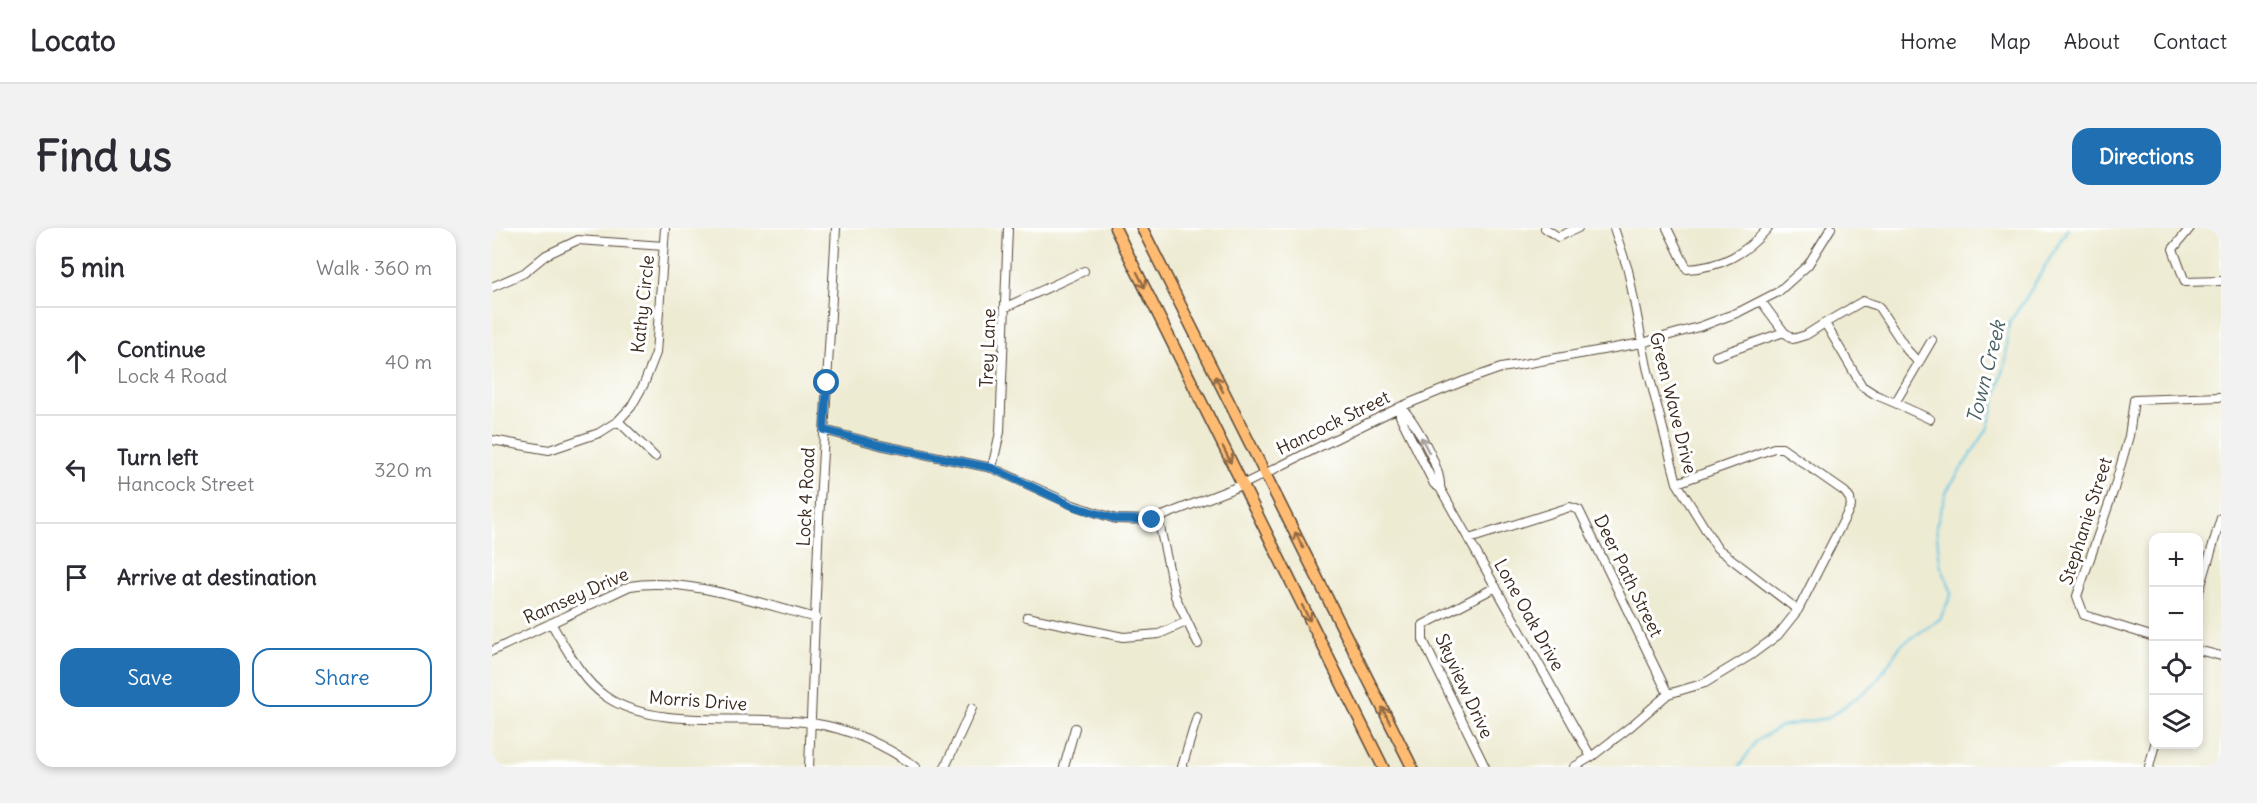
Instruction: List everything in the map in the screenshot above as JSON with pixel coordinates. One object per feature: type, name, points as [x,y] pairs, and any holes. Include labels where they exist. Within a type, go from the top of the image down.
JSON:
[{"type":"highway","points":[[1115,228],[1383,767]]},
{"type":"highway","points":[[1142,228],[1412,767]]},
{"type":"street","name":"Kathy Circle","points":[[492,440],[549,450],[599,433],[618,421],[631,407],[644,384],[656,353],[665,228]]},
{"type":"street","name":"Lock 4 Road","points":[[809,767],[824,430],[836,228]]},
{"type":"street","name":"Trey Lane","points":[[992,468],[1000,432],[1008,228]]},
{"type":"street","points":[[1545,228],[1558,237],[1578,228]]},
{"type":"street","name":"Green Wave Drive","points":[[1614,228],[1628,270],[1642,343],[1677,483],[1717,548],[1798,610]]},
{"type":"street","points":[[1667,228],[1688,269],[1708,268],[1727,261],[1758,239],[1768,228]]},
{"type":"street","name":"Hancock Street","points":[[824,430],[880,445],[992,468],[1073,506],[1116,519],[1152,520],[1242,485],[1401,407],[1501,368],[1642,343],[1702,326],[1739,312],[1778,292],[1808,265],[1832,228]]},
{"type":"street","points":[[2190,228],[2173,249],[2185,282],[2221,281]]},
{"type":"street","points":[[492,287],[524,273],[546,255],[578,240],[664,246]]},
{"type":"street","points":[[1004,308],[1084,271]]},
{"type":"street","points":[[1761,301],[1784,332],[1793,339],[1806,335],[1863,302],[1878,306],[1907,350],[1919,363]]},
{"type":"street","points":[[1825,323],[1862,386],[1930,419]]},
{"type":"street","points":[[1716,356],[1784,332]]},
{"type":"street","points":[[1895,403],[1932,340]]},
{"type":"street","name":"Stephanie Street","points":[[2149,635],[2084,615],[2077,596],[2114,489],[2129,436],[2134,400],[2221,397]]},
{"type":"street","name":"Lone Oak Drive","points":[[1401,407],[1400,416],[1434,484],[1440,488],[1591,758]]},
{"type":"street","points":[[618,421],[655,457]]},
{"type":"street","points":[[1574,767],[1591,758],[1668,694],[1706,683],[1732,668],[1778,635],[1798,610],[1851,506],[1850,499],[1845,492],[1782,448],[1774,448],[1677,483]]},
{"type":"street","name":"Deer Path Street","points":[[1469,540],[1570,507],[1579,510],[1668,694]]},
{"type":"street","points":[[1158,518],[1174,592],[1197,644]]},
{"type":"street","points":[[2201,587],[2221,518]]},
{"type":"street","name":"Ramsey Drive","points":[[492,651],[630,586],[646,583],[701,589],[816,618]]},
{"type":"street","name":"Skyview Drive","points":[[1485,767],[1423,640],[1424,625],[1496,587]]},
{"type":"street","points":[[1027,617],[1123,637],[1159,634],[1186,622]]},
{"type":"street","name":"Morris Drive","points":[[551,623],[580,670],[605,696],[628,708],[657,716],[812,722],[864,737],[894,751],[916,767]]},
{"type":"street","points":[[2203,651],[2221,656]]},
{"type":"street","points":[[945,767],[972,708]]},
{"type":"street","points":[[1182,767],[1197,717]]},
{"type":"street","points":[[1064,767],[1075,728]]},
{"type":"street","points":[[2149,767],[2154,749]]},
{"type":"waterway","name":"Town Creek","points":[[1739,767],[1756,741],[1781,726],[1828,718],[1874,685],[1901,645],[1940,619],[1952,593],[1940,564],[1936,526],[1947,490],[1987,430],[2006,361],[2009,323],[2068,228]]},
{"type":"route","points":[[827,383],[824,430],[880,445],[992,468],[1073,506],[1116,519],[1152,520]]}]
